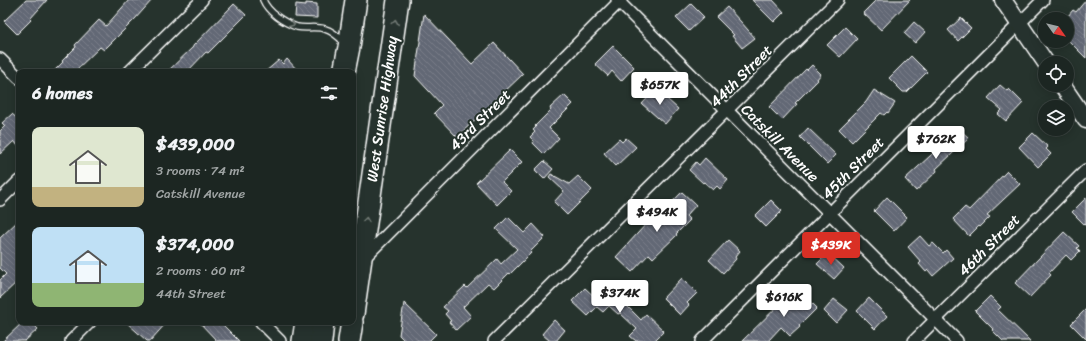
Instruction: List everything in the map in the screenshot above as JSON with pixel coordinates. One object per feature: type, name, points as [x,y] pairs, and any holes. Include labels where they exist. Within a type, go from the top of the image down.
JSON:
[{"type":"highway","points":[[345,69],[356,0]]},
{"type":"highway","name":"West Sunrise Highway","points":[[356,294],[398,0]]},
{"type":"highway","points":[[303,341],[306,325]]},
{"type":"highway","points":[[321,341],[323,325]]},
{"type":"highway","points":[[349,341],[352,325]]},
{"type":"main road","points":[[1003,0],[1041,56]]},
{"type":"main road","points":[[1067,92],[1086,120]]},
{"type":"street","points":[[132,69],[202,0]]},
{"type":"street","name":"44th Street","points":[[494,341],[838,0]]},
{"type":"street","name":"45th Street","points":[[702,341],[1042,0]]},
{"type":"street","name":"43rd Street","points":[[361,260],[619,1]]},
{"type":"street","name":"Catskill Avenue","points":[[619,1],[957,341]]},
{"type":"street","points":[[0,59],[16,75]]},
{"type":"street","name":"46th Street","points":[[914,341],[1086,170]]},
{"type":"street","points":[[0,200],[16,184]]},
{"type":"street","points":[[71,341],[87,325]]},
{"type":"street","points":[[264,325],[280,341]]},
{"type":"lane","points":[[263,0],[271,11],[284,21],[297,27],[324,28],[339,37],[349,47]]},
{"type":"building","points":[[26,0],[47,0],[30,19],[31,20],[17,34],[4,21]]},
{"type":"building","points":[[129,0],[152,0],[104,50],[100,47],[77,69],[56,69],[76,47],[75,45],[99,20],[106,26]]},
{"type":"building","points":[[752,0],[773,0],[784,12],[774,22]]},
{"type":"building","points":[[876,0],[910,0],[881,30],[863,13]]},
{"type":"building","points":[[1086,0],[1086,58],[1074,46],[1074,12],[1071,12],[1073,10],[1076,12]]},
{"type":"building","points":[[306,3],[317,4],[317,18],[295,17],[296,4],[306,5]]},
{"type":"building","points":[[234,4],[246,15],[190,69],[170,69]]},
{"type":"building","points":[[691,4],[704,17],[689,31],[676,18]]},
{"type":"building","points":[[727,7],[755,38],[742,48],[732,36],[734,35],[716,17]]},
{"type":"building","points":[[424,14],[472,64],[494,43],[523,74],[457,137],[434,113],[442,105],[415,76]]},
{"type":"building","points":[[961,18],[971,28],[958,41],[948,30]]},
{"type":"building","points":[[914,22],[925,32],[915,43],[904,33]]},
{"type":"building","points":[[845,27],[857,39],[840,57],[827,45]]},
{"type":"building","points":[[613,46],[634,67],[621,81],[612,71],[608,76],[595,64]]},
{"type":"building","points":[[911,56],[927,72],[907,92],[903,92],[889,78]]},
{"type":"building","points":[[287,59],[296,69],[268,69],[279,60],[283,64]]},
{"type":"building","points":[[812,65],[821,74],[817,79],[818,80],[795,103],[797,104],[782,120],[769,107],[806,69],[807,70]]},
{"type":"building","points":[[1000,85],[1007,91],[1009,89],[1023,103],[1006,121],[998,114],[1002,110],[988,98]]},
{"type":"building","points":[[656,89],[678,109],[665,124],[642,104]]},
{"type":"building","points":[[874,90],[895,103],[888,113],[887,112],[884,115],[881,113],[852,142],[839,129],[866,102]]},
{"type":"building","points":[[564,95],[573,104],[549,128],[559,138],[544,154],[533,143],[534,141],[530,137],[535,132],[533,130],[536,127],[535,126],[551,110],[550,108]]},
{"type":"building","points":[[12,114],[16,117],[16,143],[14,141],[0,154],[0,131],[5,126],[2,123]]},
{"type":"building","points":[[808,128],[836,155],[827,164],[800,137]]},
{"type":"building","points":[[958,128],[969,138],[936,169],[937,171],[916,191],[905,179]]},
{"type":"building","points":[[1033,133],[1048,147],[1046,149],[1051,154],[1038,167],[1019,147]]},
{"type":"building","points":[[626,138],[636,147],[616,166],[604,153],[619,139],[622,142]]},
{"type":"building","points":[[510,150],[522,162],[502,182],[511,191],[497,205],[476,183]]},
{"type":"building","points":[[705,158],[728,180],[720,189],[717,186],[713,190],[689,170],[696,162],[699,165]]},
{"type":"building","points":[[544,161],[553,169],[544,179],[535,170]]},
{"type":"building","points":[[1007,171],[1020,184],[987,215],[990,217],[969,236],[953,219],[965,207],[969,210]]},
{"type":"building","points":[[551,174],[569,184],[578,176],[592,190],[567,215],[554,202],[564,191],[549,177]]},
{"type":"building","points":[[682,192],[696,205],[686,216],[690,220],[653,258],[649,254],[632,272],[616,257],[648,222],[651,224]]},
{"type":"building","points":[[887,197],[907,217],[894,231],[874,211]]},
{"type":"building","points":[[1086,198],[1086,226],[1072,212]]},
{"type":"building","points":[[771,200],[782,211],[766,227],[755,216]]},
{"type":"building","points":[[508,217],[524,233],[533,224],[545,237],[510,274],[509,273],[494,288],[488,283],[463,307],[471,316],[456,330],[449,322],[451,321],[445,314],[448,311],[443,307],[465,286],[467,288],[497,259],[501,264],[517,249],[496,229]]},
{"type":"building","points":[[16,223],[16,283],[0,298],[0,280],[6,274],[0,268],[0,238]]},
{"type":"building","points":[[1064,232],[1079,246],[1077,248],[1080,251],[1071,260],[1066,255],[1049,273],[1051,275],[1030,297],[1015,283]]},
{"type":"building","points":[[920,236],[929,246],[933,243],[943,253],[946,250],[953,258],[933,276],[928,270],[926,272],[919,264],[921,262],[908,247]]},
{"type":"building","points":[[728,240],[740,251],[735,257],[736,259],[723,273],[709,260]]},
{"type":"building","points":[[828,253],[844,268],[834,279],[817,264]]},
{"type":"building","points":[[682,278],[697,293],[687,303],[689,305],[680,315],[663,298]]},
{"type":"building","points":[[585,288],[597,299],[600,295],[605,299],[612,291],[641,320],[646,314],[664,331],[654,341],[636,341],[630,336],[637,329],[620,313],[618,314],[609,306],[603,312],[597,307],[588,316],[572,301]]},
{"type":"building","points":[[797,288],[817,308],[799,326],[800,327],[790,336],[781,327],[768,341],[742,341],[784,300]]},
{"type":"building","points":[[990,296],[1001,307],[998,310],[1030,341],[1003,341],[975,311]]},
{"type":"building","points":[[869,298],[887,316],[875,329],[857,311]]},
{"type":"building","points":[[834,299],[848,310],[836,323],[824,311]]},
{"type":"building","points":[[404,303],[436,334],[429,341],[405,341],[399,335]]},
{"type":"building","points":[[1086,309],[1086,339],[1071,324]]},
{"type":"building","points":[[554,320],[565,330],[556,341],[550,341],[542,334]]},
{"type":"building","points":[[20,325],[34,325],[38,329],[25,341],[3,341]]},
{"type":"building","points":[[129,325],[164,325],[150,341],[147,341]]},
{"type":"building","points":[[202,325],[223,325],[239,341],[217,341]]}]
